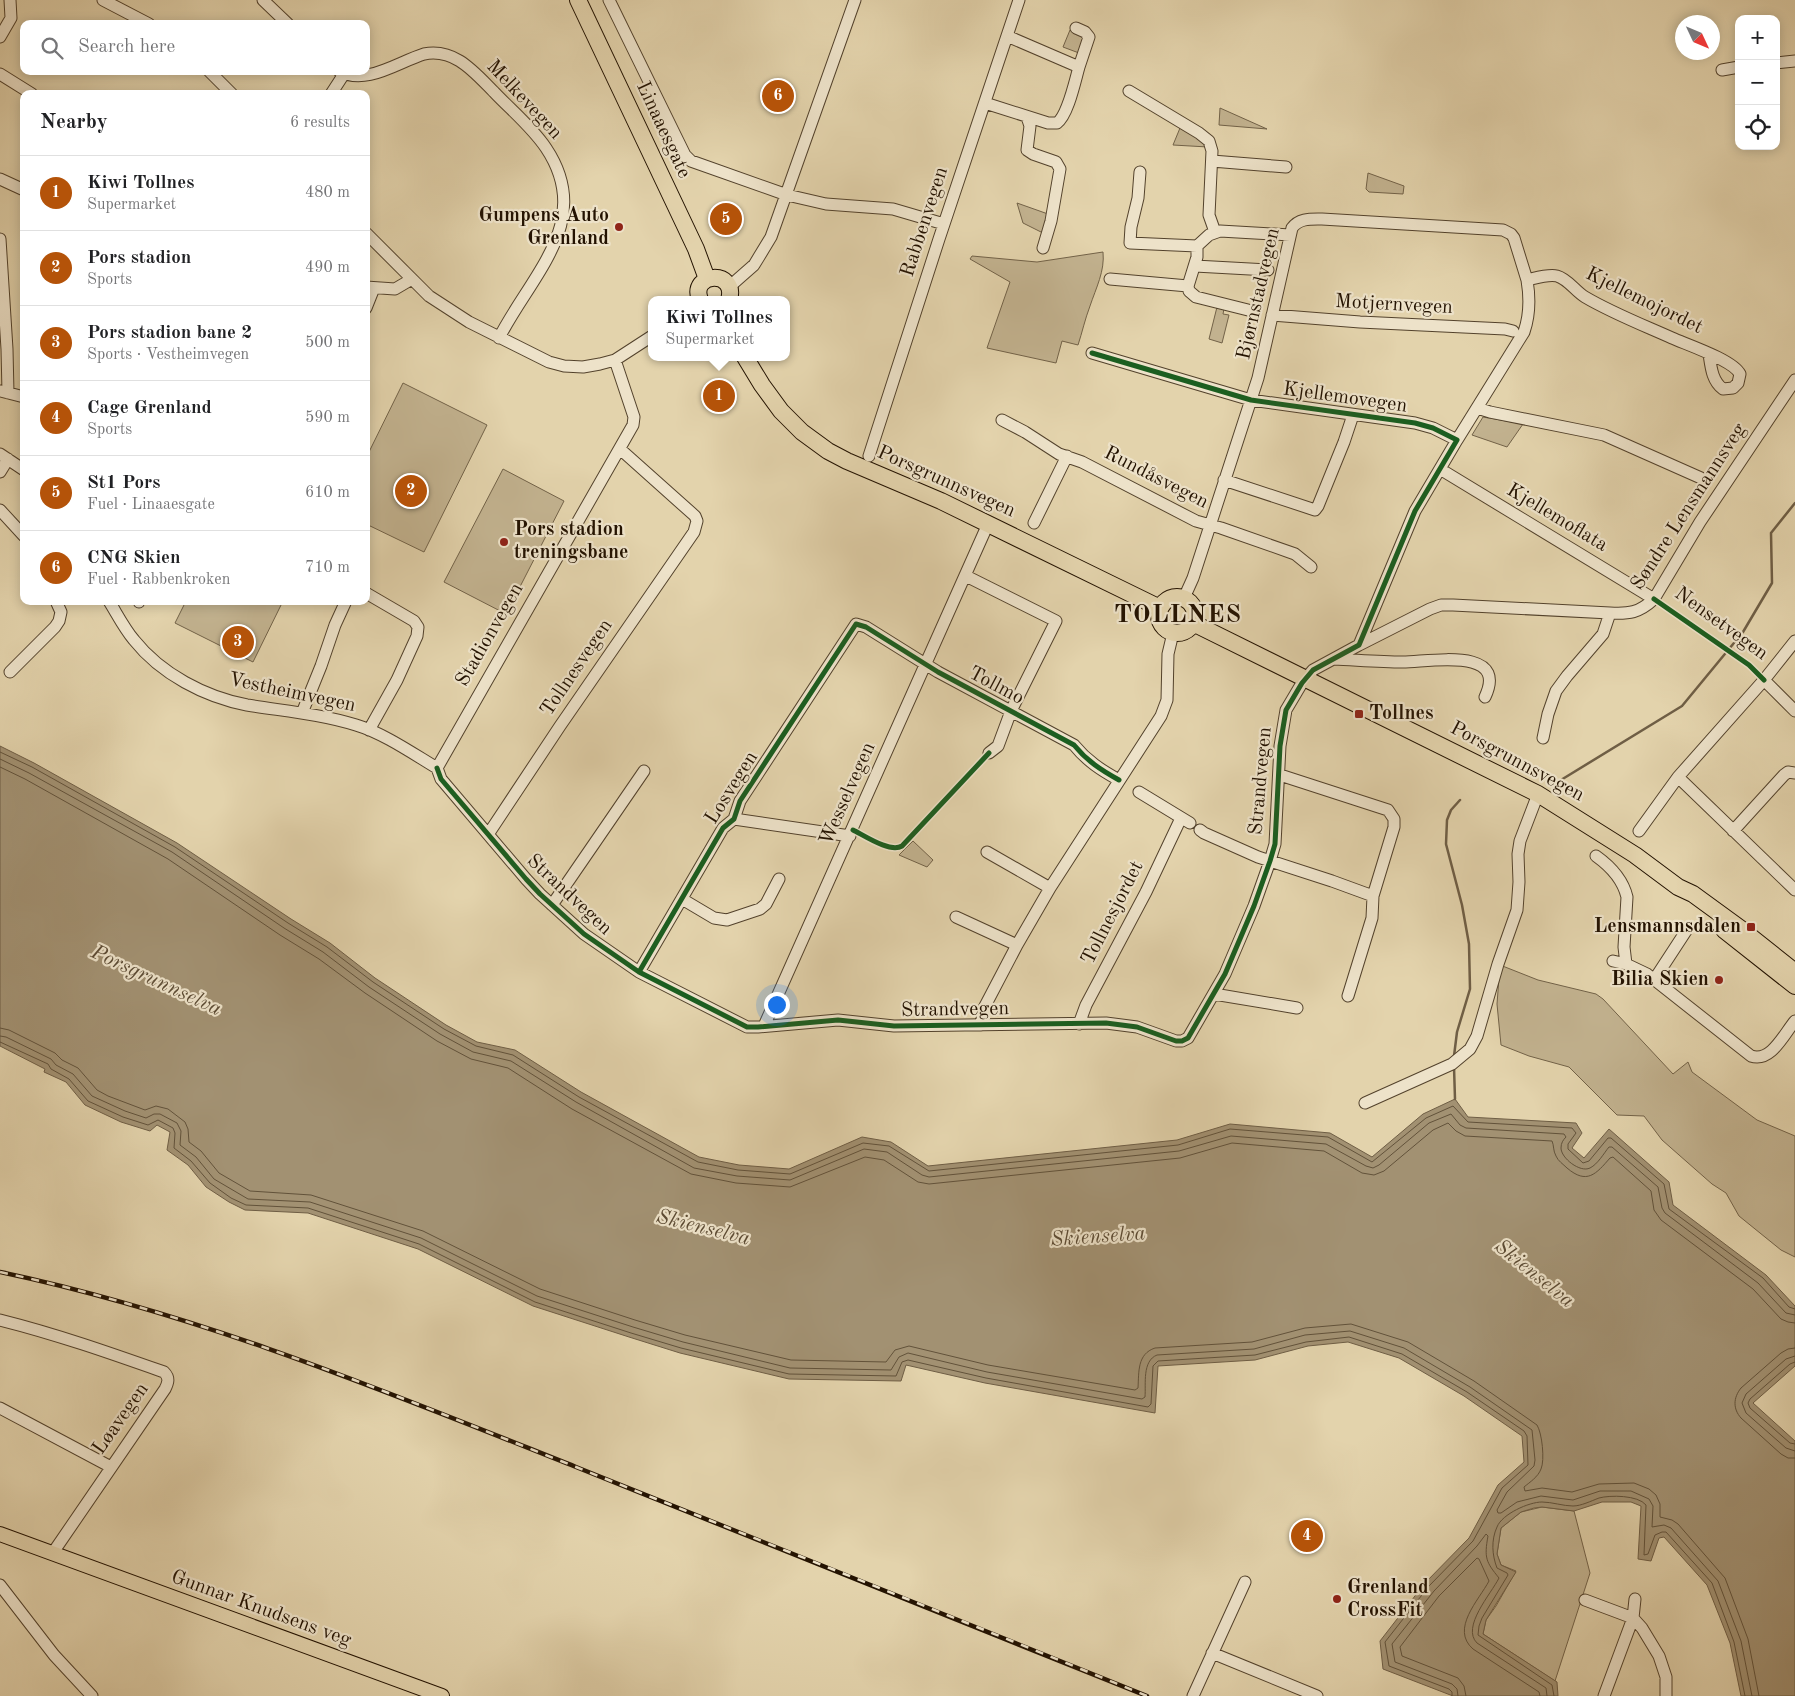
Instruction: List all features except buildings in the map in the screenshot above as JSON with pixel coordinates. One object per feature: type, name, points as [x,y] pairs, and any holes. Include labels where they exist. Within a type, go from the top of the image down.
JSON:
[{"type":"highway","name":"Linaaesgate","points":[[578,0],[696,249],[707,279]]},
{"type":"highway","points":[[699,296],[698,290],[700,285],[707,279],[723,279],[729,293]]},
{"type":"highway","name":"Porsgrunnsvegen","points":[[747,361],[781,411],[815,442],[847,461],[923,493],[1160,608]]},
{"type":"highway","points":[[1172,597],[1184,598],[1194,609],[1193,623],[1187,630],[1173,633],[1160,624],[1160,608],[1172,597]]},
{"type":"highway","name":"Porsgrunnsvegen","points":[[1193,623],[1538,794],[1635,855],[1678,887],[1709,916],[1795,986]]},
{"type":"highway","name":"Porsgrunnsvegen","points":[[1678,887],[1693,894],[1795,972]]},
{"type":"main road","name":"Gunnar Knudsens veg","points":[[0,1534],[442,1696]]},
{"type":"street","points":[[0,37],[11,18],[10,0]]},
{"type":"street","points":[[102,0],[140,20]]},
{"type":"street","points":[[263,0],[284,20]]},
{"type":"street","points":[[609,0],[685,155],[691,161],[787,195],[826,204],[893,209],[944,224]]},
{"type":"street","points":[[729,293],[761,256],[771,237],[855,0]]},
{"type":"street","name":"Rabbenvegen","points":[[869,456],[1019,0]]},
{"type":"street","points":[[986,103],[1053,124],[1060,121],[1089,37],[1085,32],[1076,28]]},
{"type":"street","points":[[1008,36],[1079,67]]},
{"type":"street","name":"Melkevegen","points":[[354,75],[369,76],[424,54],[434,52],[448,55],[462,61],[474,71],[536,135],[546,148],[560,175],[564,202],[562,224],[551,254],[499,338]]},
{"type":"street","points":[[1780,63],[1795,61]]},
{"type":"street","points":[[1722,70],[1735,68]]},
{"type":"street","points":[[0,74],[26,90]]},
{"type":"street","points":[[213,75],[228,90]]},
{"type":"street","points":[[333,90],[341,75]]},
{"type":"street","points":[[1129,90],[1204,137],[1211,146],[1209,214],[1215,232]]},
{"type":"street","points":[[1027,117],[1030,126],[1027,150],[1056,162],[1060,169],[1051,221],[1043,248]]},
{"type":"street","points":[[1212,162],[1286,166]]},
{"type":"street","points":[[1140,172],[1138,198],[1131,228],[1130,244],[1198,246],[1215,232],[1230,231],[1290,235]]},
{"type":"street","points":[[0,179],[20,188]]},
{"type":"street","name":"Bjørnstadvegen","points":[[1184,598],[1193,578],[1258,378],[1290,235],[1295,224],[1307,219],[1322,219],[1503,230],[1514,238],[1526,280]]},
{"type":"street","points":[[370,237],[429,296],[499,338],[549,362],[564,366],[583,367],[600,364],[615,360],[648,339]]},
{"type":"street","points":[[0,239],[7,349],[4,392],[20,395]]},
{"type":"street","points":[[1198,246],[1195,266],[1188,286],[1189,291],[1196,297],[1248,310]]},
{"type":"street","points":[[1195,266],[1268,270]]},
{"type":"street","name":"Kjellemojordet","points":[[1526,280],[1558,276],[1583,296],[1597,304],[1709,354]]},
{"type":"street","points":[[370,287],[395,289],[412,279]]},
{"type":"street","points":[[1110,279],[1188,286]]},
{"type":"street","points":[[1306,678],[1313,670],[1359,645],[1415,511],[1528,323],[1530,307],[1526,280]]},
{"type":"street","name":"Motjernvegen","points":[[1272,315],[1513,331]]},
{"type":"street","name":"Kjellemovegen","points":[[1092,354],[1251,400],[1415,423],[1433,428],[1457,440]]},
{"type":"street","name":"Stadionvegen","points":[[436,768],[633,425],[634,417],[615,360]]},
{"type":"street","name":"Søndre Lensmannsveg","points":[[1359,645],[1423,612],[1441,605],[1453,604],[1610,613],[1635,612],[1645,607],[1654,599],[1700,522],[1795,380]]},
{"type":"street","points":[[1477,408],[1604,435],[1700,478]]},
{"type":"street","points":[[1224,480],[1315,510],[1331,475],[1352,415]]},
{"type":"street","name":"Rundåsvegen","points":[[1002,420],[1025,432],[1048,448],[1082,462],[1196,521],[1295,554],[1311,567]]},
{"type":"street","name":"Tollnesvegen","points":[[489,833],[697,525],[695,516],[620,449]]},
{"type":"street","points":[[0,472],[4,456],[20,467]]},
{"type":"street","points":[[1034,523],[1067,456]]},
{"type":"street","name":"Kjellemoflata","points":[[1440,469],[1654,599]]},
{"type":"street","points":[[0,510],[20,532]]},
{"type":"street","name":"Wesselvegen","points":[[764,1026],[988,524]]},
{"type":"street","points":[[966,576],[1056,621],[1011,711]]},
{"type":"street","points":[[369,730],[397,680],[418,636],[418,630],[414,621],[370,595]]},
{"type":"street","points":[[10,672],[57,624],[61,612],[58,605]]},
{"type":"street","name":"Vestheimvegen","points":[[111,605],[138,644],[154,661],[189,684],[225,700],[344,721],[369,730],[436,768]]},
{"type":"street","points":[[302,713],[344,605]]},
{"type":"street","points":[[1543,738],[1548,714],[1556,692],[1567,676],[1603,634],[1610,613]]},
{"type":"street","name":"Tollmo","points":[[856,624],[866,627],[926,665],[1074,745],[1084,757],[1118,780]]},
{"type":"street","name":"Losvegen","points":[[639,972],[723,828],[734,819],[740,801],[856,624]]},
{"type":"street","points":[[981,1025],[984,1008],[1050,888],[1118,780],[1156,725],[1164,709],[1167,691],[1168,654],[1173,633]]},
{"type":"street","points":[[1764,680],[1795,641]]},
{"type":"street","points":[[1334,659],[1403,662],[1450,659],[1471,662],[1478,664],[1489,674],[1490,682],[1485,697]]},
{"type":"street","name":"Strandvegen","points":[[436,768],[441,779],[489,833],[516,868],[584,934],[639,972],[741,1024],[753,1028],[838,1020],[894,1026],[1121,1024],[1176,1041],[1182,1041],[1188,1038],[1225,974],[1254,906],[1270,861],[1274,844],[1280,775],[1280,746],[1286,710],[1306,678]]},
{"type":"street","name":"Nensetvegen","points":[[1639,832],[1678,777],[1764,680],[1795,711]]},
{"type":"street","name":"Tollmo","points":[[989,753],[998,746],[1011,711]]},
{"type":"street","points":[[552,905],[644,771]]},
{"type":"street","points":[[1733,831],[1784,775],[1788,772],[1795,773]]},
{"type":"street","points":[[1280,775],[1388,810],[1394,819],[1394,827],[1374,896],[1372,918],[1348,996]]},
{"type":"street","points":[[1678,777],[1795,890]]},
{"type":"street","name":"Tollnesjordet","points":[[1079,1024],[1086,1005],[1185,821],[1139,792]]},
{"type":"street","points":[[1365,1103],[1452,1064],[1470,1049],[1477,1036],[1495,973],[1517,910],[1520,841],[1538,794]]},
{"type":"street","name":"Losvegen","points":[[734,819],[850,836]]},
{"type":"street","name":"Strandvegen","points":[[1200,830],[1204,834],[1258,857],[1332,880],[1374,896]]},
{"type":"street","points":[[987,852],[1050,888]]},
{"type":"street","points":[[1596,856],[1608,865],[1626,891],[1624,947],[1626,964]]},
{"type":"street","points":[[682,899],[714,918],[727,920],[760,909],[766,904],[779,879]]},
{"type":"street","points":[[956,917],[1017,945]]},
{"type":"street","points":[[1654,980],[1686,932]]},
{"type":"street","points":[[1613,961],[1626,964],[1641,971],[1751,1056],[1758,1059],[1770,1053],[1795,1020]]},
{"type":"street","points":[[1214,994],[1297,1008]]},
{"type":"street","name":"Løavegen","points":[[0,1320],[89,1345],[164,1372],[167,1375],[168,1382],[165,1389],[52,1554]]},
{"type":"street","points":[[0,1408],[111,1467]]},
{"type":"street","points":[[1196,1695],[1212,1653],[1245,1582]]},
{"type":"street","points":[[0,1585],[54,1655],[92,1696]]},
{"type":"street","points":[[1607,1695],[1632,1618],[1635,1599]]},
{"type":"street","points":[[1585,1600],[1632,1618],[1642,1628],[1659,1656],[1666,1677],[1666,1696]]},
{"type":"street","points":[[1212,1653],[1317,1696]]},
{"type":"shaded area","points":[[1070,30],[1085,36],[1079,53],[1063,47]]},
{"type":"shaded area","points":[[1220,108],[1267,129],[1219,125]]},
{"type":"shaded area","points":[[1184,127],[1208,147],[1173,145],[1180,128]]},
{"type":"shaded area","points":[[1368,173],[1404,186],[1403,194],[1369,192],[1366,189]]},
{"type":"shaded area","points":[[1017,203],[1048,214],[1045,234],[1023,223]]},
{"type":"shaded area","points":[[1103,252],[1101,273],[1078,345],[1062,341],[1056,363],[987,348],[1010,282],[970,259],[972,256],[1037,262]]},
{"type":"shaded area","points":[[1217,307],[1224,309],[1223,314],[1229,315],[1222,343],[1209,339]]},
{"type":"shaded area","points":[[403,383],[487,425],[424,552],[370,526],[370,450]]},
{"type":"shaded area","points":[[1483,417],[1523,424],[1507,447],[1472,435]]},
{"type":"shaded area","name":"Pors stadion treningsbane","points":[[503,469],[564,501],[506,614],[444,582]]},
{"type":"shaded area","points":[[184,605],[281,605],[253,662],[175,623]]},
{"type":"shaded area","points":[[913,841],[933,860],[927,867],[899,855]]},
{"type":"shaded area","points":[[1500,965],[1538,980],[1596,994],[1603,999],[1673,1074],[1688,1062],[1692,1072],[1757,1120],[1795,1136],[1795,1257],[1781,1250],[1739,1216],[1726,1193],[1712,1184],[1662,1140],[1644,1116],[1617,1115],[1569,1067],[1529,1056],[1501,1045],[1497,1004]]},
{"type":"shaded area","points":[[1542,1507],[1574,1511],[1590,1573],[1555,1681],[1483,1634],[1486,1620],[1516,1571],[1501,1565],[1497,1554],[1501,1528],[1521,1512]]},
{"type":"water","points":[[0,746],[177,843],[330,943],[375,978],[446,1025],[477,1042],[515,1050],[581,1092],[699,1157],[739,1165],[789,1169],[862,1137],[891,1142],[928,1166],[1177,1140],[1230,1124],[1330,1133],[1372,1157],[1423,1114],[1455,1099],[1468,1117],[1576,1123],[1582,1133],[1572,1148],[1584,1158],[1609,1129],[1669,1182],[1673,1205],[1766,1275],[1795,1306],[1795,1366],[1753,1403],[1795,1441],[1795,1696],[1741,1696],[1730,1643],[1707,1585],[1664,1537],[1659,1538],[1651,1561],[1638,1559],[1641,1506],[1631,1502],[1602,1502],[1574,1511],[1542,1507],[1534,1508],[1521,1512],[1501,1528],[1497,1554],[1501,1565],[1516,1572],[1486,1620],[1483,1634],[1557,1682],[1558,1696],[1453,1696],[1383,1669],[1380,1641],[1425,1583],[1469,1538],[1498,1485],[1524,1462],[1522,1436],[1464,1396],[1399,1358],[1348,1342],[1308,1346],[1255,1360],[1158,1366],[1155,1413],[985,1383],[906,1365],[901,1381],[789,1379],[680,1353],[533,1306],[418,1249],[308,1213],[245,1210],[229,1202],[206,1187],[188,1165],[167,1150],[170,1132],[157,1125],[150,1131],[121,1122],[85,1105],[66,1082],[44,1072],[45,1069],[0,1046]]},
{"type":"waterway","points":[[1556,783],[1682,706],[1743,632],[1772,583],[1771,533],[1795,503]]},
{"type":"waterway","points":[[1454,1056],[1457,1032],[1470,989],[1469,944],[1462,905],[1446,844],[1447,820],[1451,810],[1460,800]]},
{"type":"waterway","points":[[1454,1067],[1455,1099]]},
{"type":"railway","points":[[0,1272],[74,1289],[220,1332],[363,1383],[1147,1696]]},
{"type":"cycle path","points":[[437,768],[441,779],[526,879],[584,934],[639,972],[747,1027],[838,1020],[894,1026],[1106,1023],[1137,1027],[1176,1041],[1188,1038],[1225,974],[1254,906],[1270,861],[1275,844],[1280,746],[1286,710],[1302,683],[1313,670],[1359,645],[1415,511],[1457,440],[1433,428],[1415,423],[1251,400],[1092,353]]},
{"type":"cycle path","points":[[1654,599],[1749,665],[1764,680]]},
{"type":"cycle path","points":[[639,972],[723,828],[734,819],[740,801],[856,624],[866,627],[938,672],[1074,745],[1095,765],[1119,780]]},
{"type":"cycle path","points":[[853,830],[884,846],[897,848],[902,846],[989,753]]},
{"type":"place","name":"CNG Skien","points":[[778,96]]},
{"type":"place","name":"St1 Pors","points":[[726,219]]},
{"type":"place","name":"Gumpens Auto Grenland","points":[[619,227]]},
{"type":"place","name":"Kiwi Tollnes","points":[[719,396]]},
{"type":"place","name":"Pors stadion","points":[[411,491]]},
{"type":"place","name":"Pors stadion treningsbane","points":[[504,542]]},
{"type":"place","name":"Pors stadion bane 2","points":[[238,642]]},
{"type":"place","name":"Tollnes","points":[[1359,714]]},
{"type":"place","name":"Lensmannsdalen","points":[[1751,927]]},
{"type":"place","name":"Bilia Skien","points":[[1719,980]]},
{"type":"place","name":"Cage Grenland","points":[[1307,1536]]},
{"type":"place","name":"Grenland CrossFit","points":[[1337,1599]]},
{"type":"district","name":"TOLLNES","points":[[1178,615]]},
{"type":"water label","name":"Porsgrunnselva","points":[[156,981]]},
{"type":"water label","name":"Skienselva","points":[[703,1228]]},
{"type":"water label","name":"Skienselva","points":[[1098,1237]]},
{"type":"water label","name":"Skienselva","points":[[1534,1274]]}]
